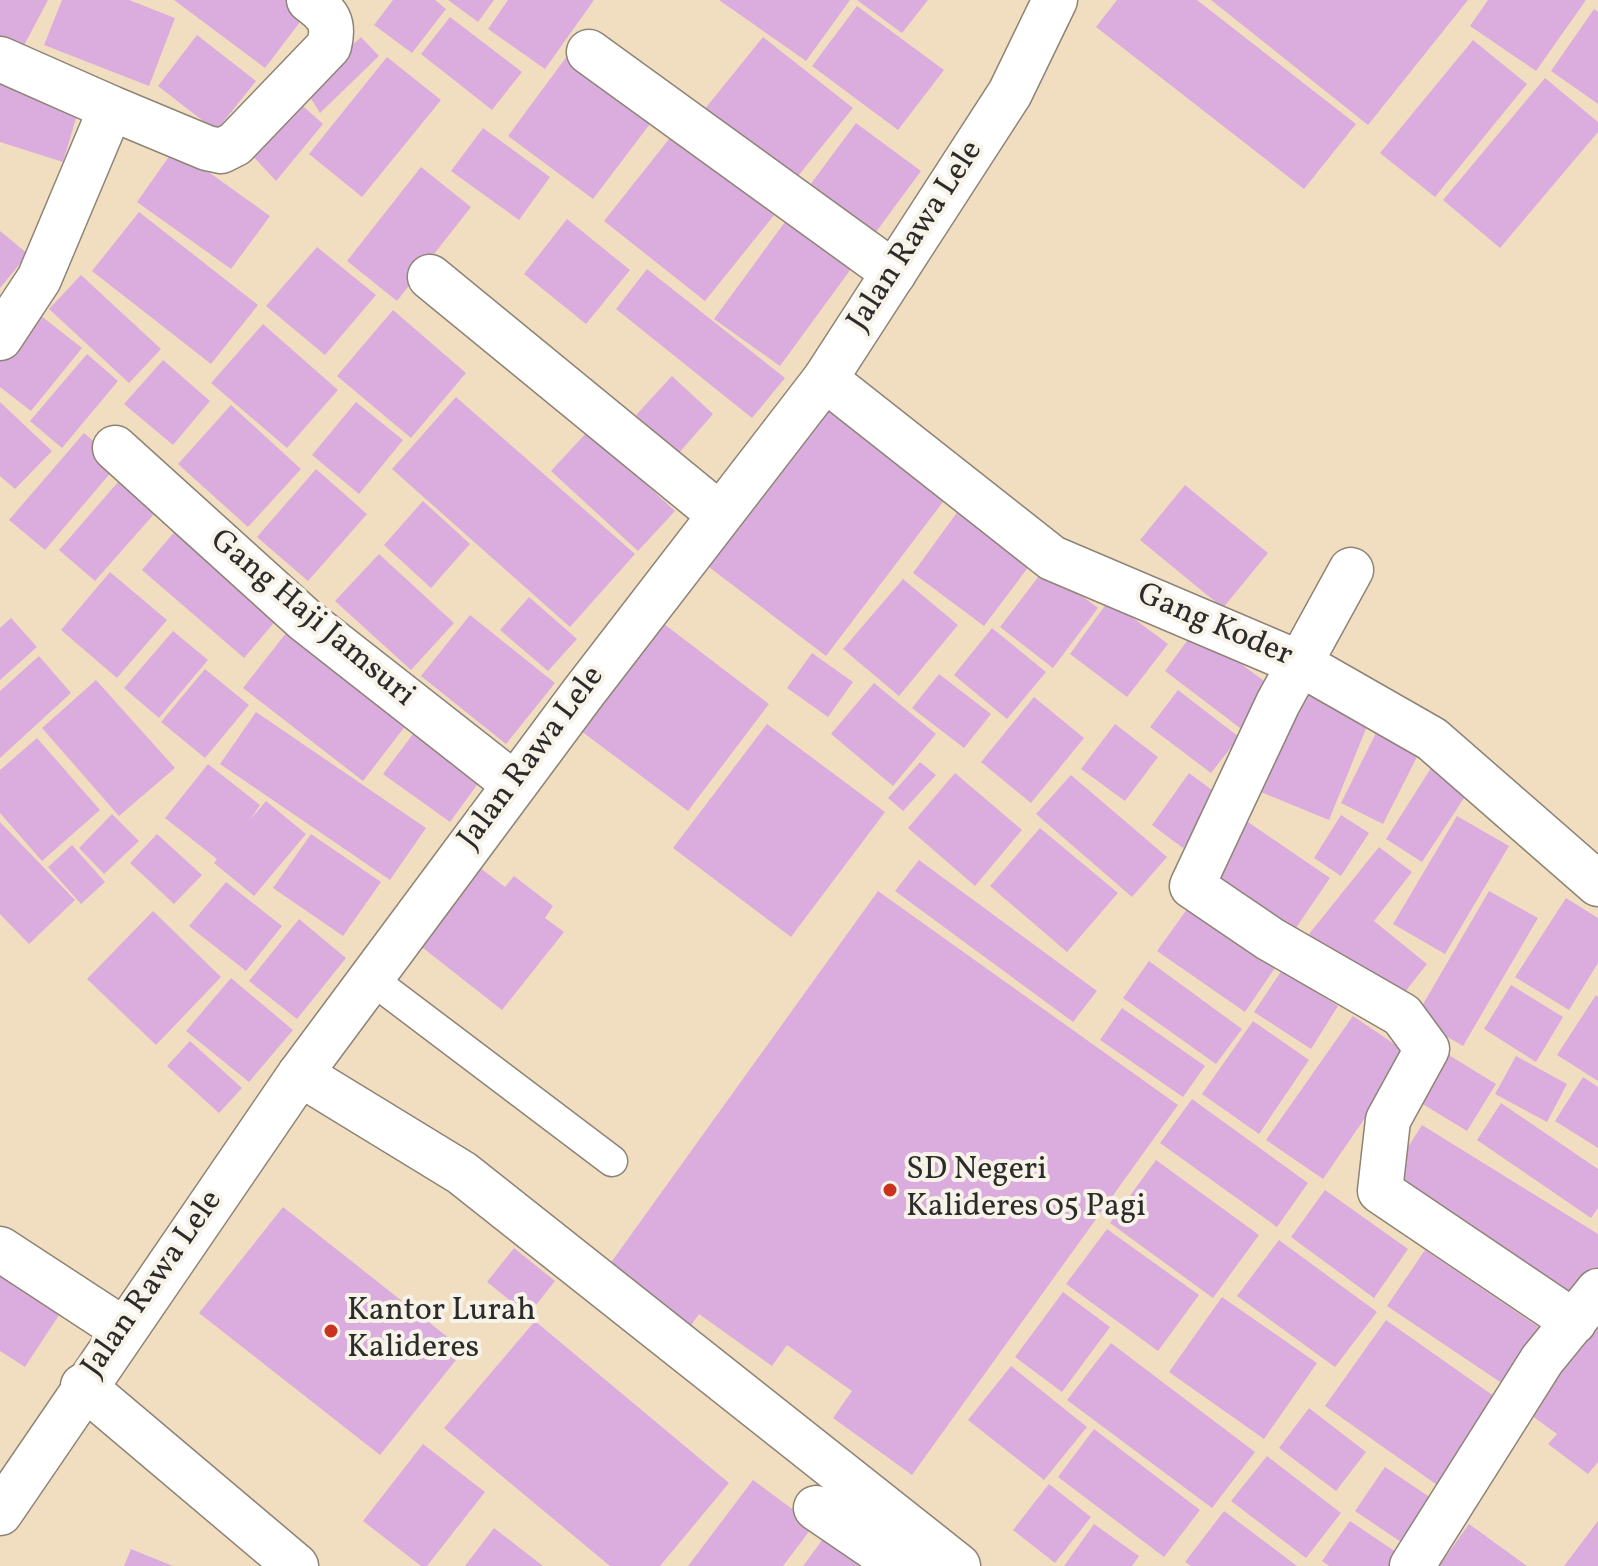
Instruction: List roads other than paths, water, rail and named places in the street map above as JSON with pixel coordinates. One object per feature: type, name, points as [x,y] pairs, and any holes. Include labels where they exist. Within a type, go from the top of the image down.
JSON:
[{"type":"street","points":[[0,59],[207,148],[221,151],[235,144],[329,46],[333,29],[328,13],[309,0]]},
{"type":"street","name":"Jalan Rawa Lele","points":[[0,1513],[83,1386],[300,1074],[514,784],[825,379],[1010,93],[1055,0]]},
{"type":"street","points":[[589,52],[894,273]]},
{"type":"street","points":[[0,338],[39,279],[111,108]]},
{"type":"street","points":[[430,277],[719,514]]},
{"type":"street","name":"Gang Koder","points":[[825,379],[1052,558],[1299,663],[1432,739],[1598,884]]},
{"type":"street","name":"Gang Haji Jamsuri","points":[[115,448],[305,620],[514,784]]},
{"type":"street","points":[[1351,570],[1299,663],[1192,886],[1270,939],[1402,1015],[1427,1049],[1388,1120],[1380,1191],[1586,1306],[1542,1360],[1412,1566]]},
{"type":"street","points":[[300,1074],[462,1173],[958,1566]]},
{"type":"street","points":[[0,1249],[124,1330]]},
{"type":"street","points":[[83,1386],[296,1566]]},
{"type":"street","points":[[816,1508],[901,1566]]},
{"type":"lane","points":[[370,978],[612,1161]]},
{"type":"place","name":"SD Negeri Kalideres 05 Pagi","points":[[890,1190]]},
{"type":"place","name":"Kantor Lurah Kalideres","points":[[331,1331]]}]
